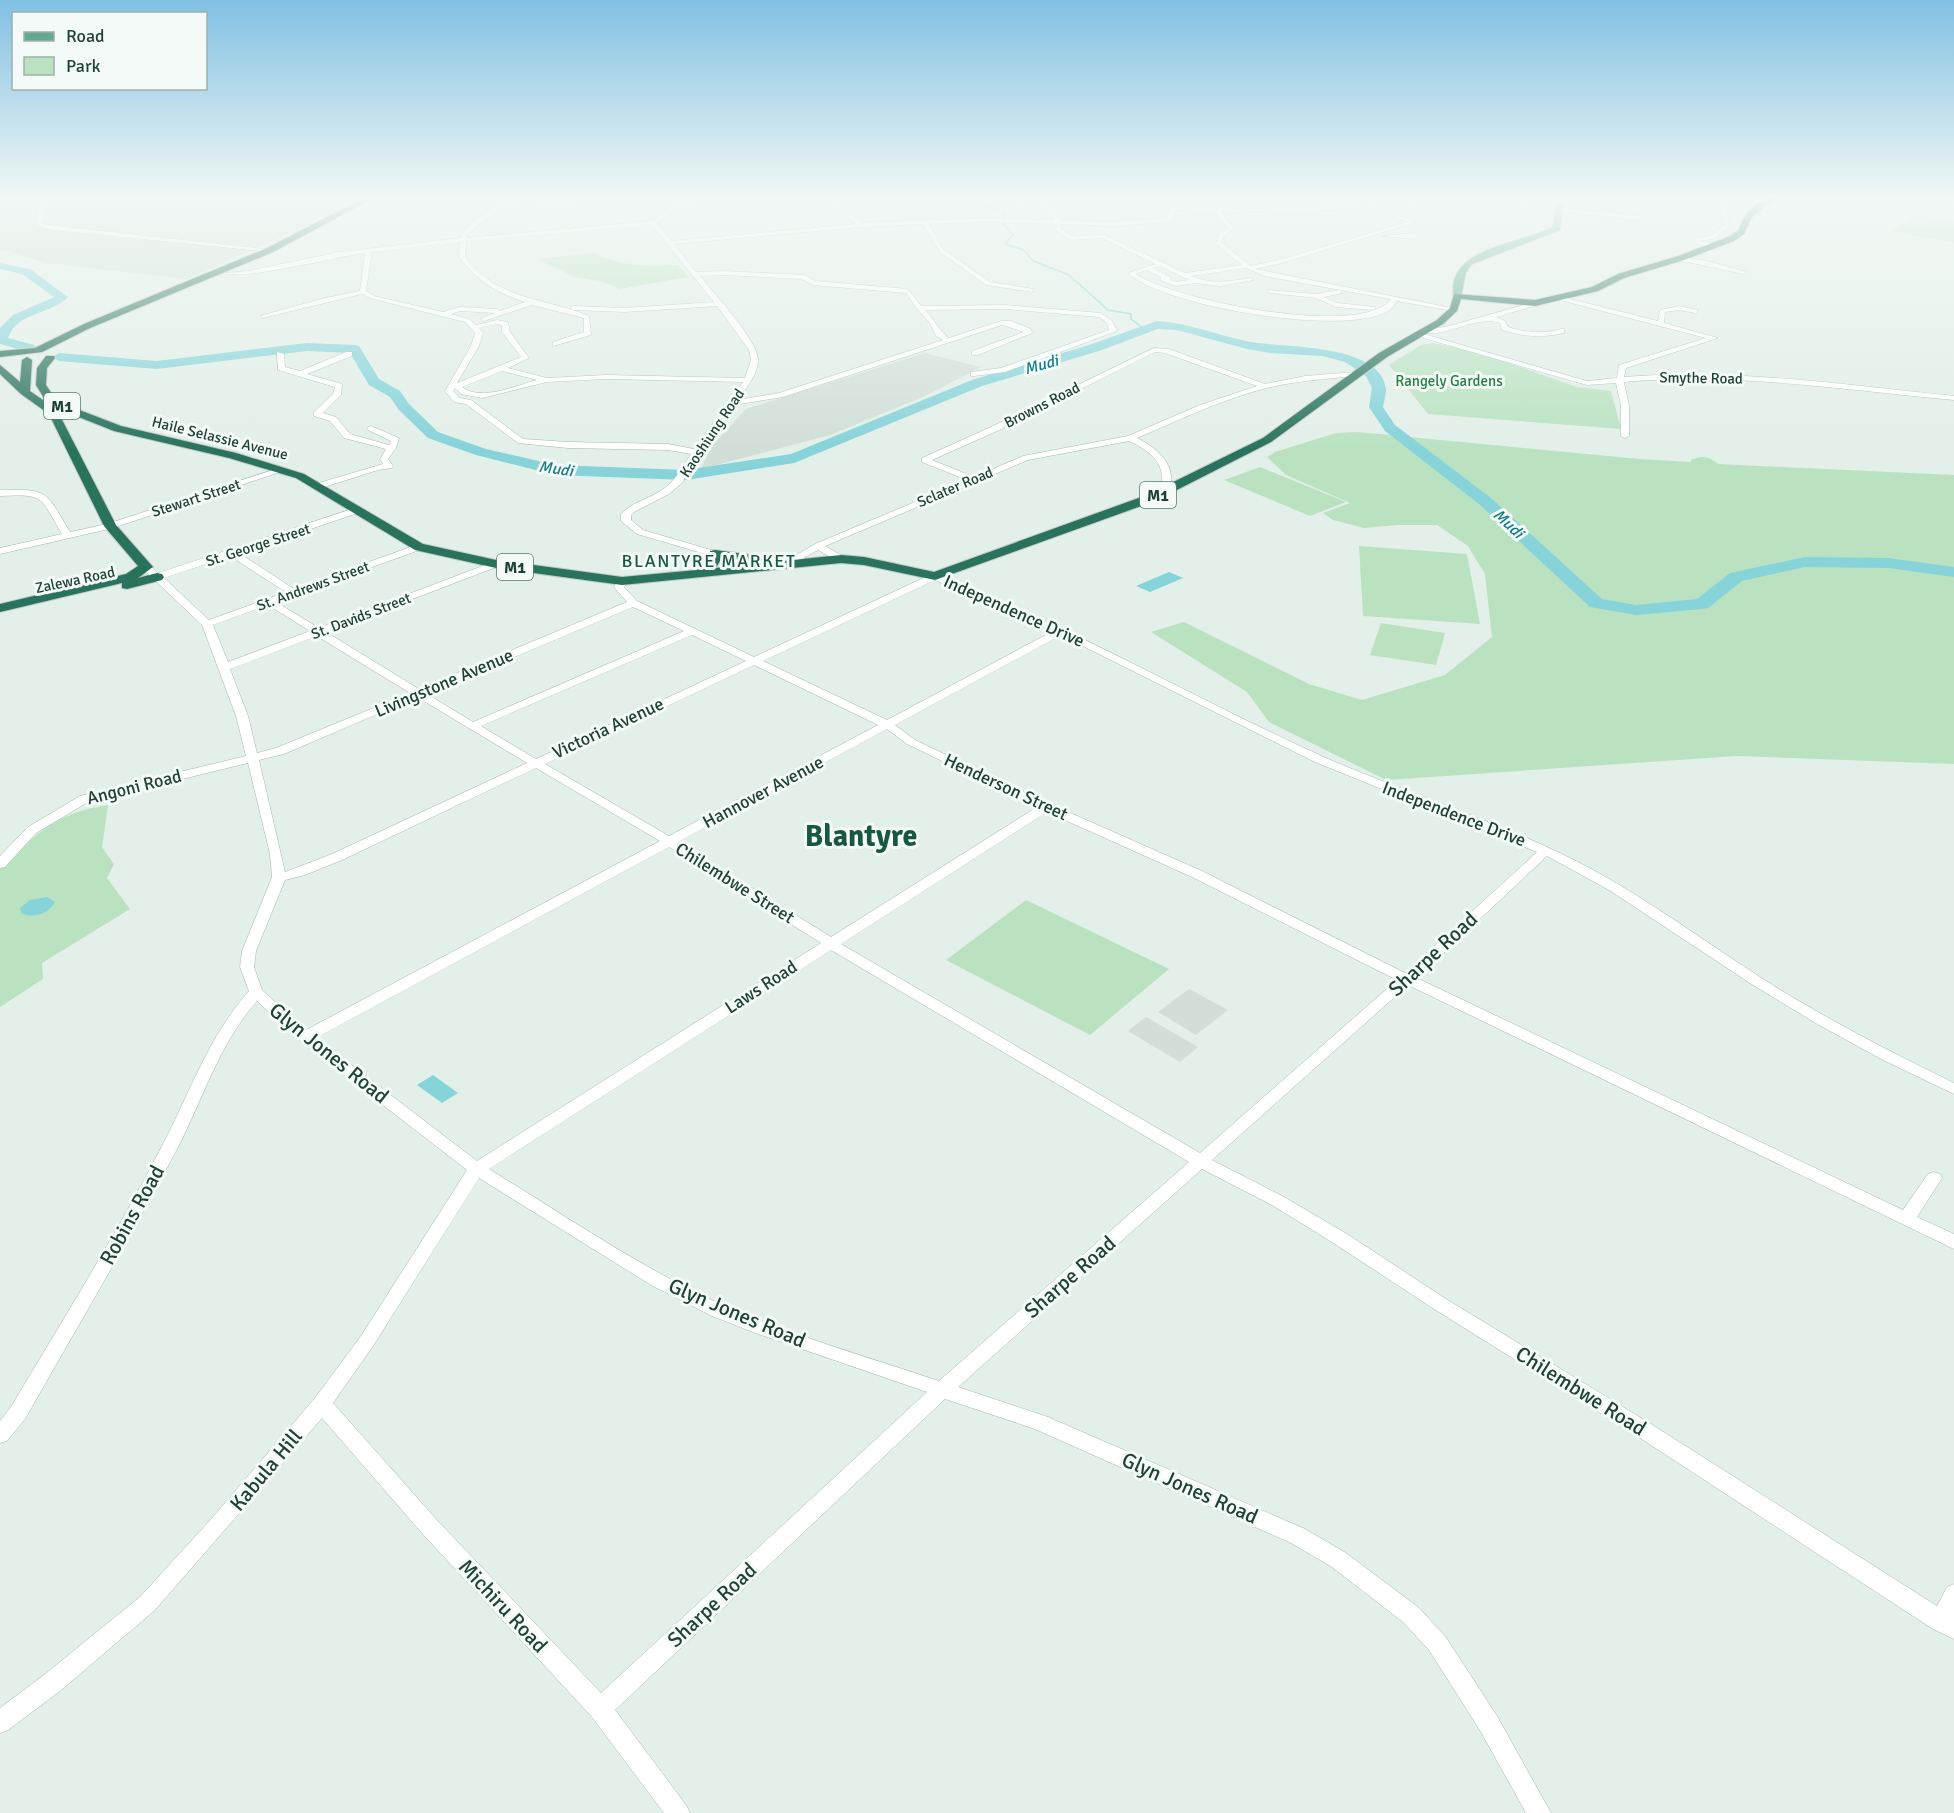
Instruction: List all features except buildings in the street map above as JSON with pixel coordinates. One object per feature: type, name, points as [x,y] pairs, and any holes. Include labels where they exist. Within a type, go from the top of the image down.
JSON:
[{"type":"highway","points":[[31,355],[87,326],[196,281]]},
{"type":"highway","points":[[0,356],[53,355],[66,343],[90,331],[210,281]]},
{"type":"highway","points":[[1454,309],[1457,296],[1530,303],[1542,302],[1595,289],[1612,281]]},
{"type":"highway","name":"M1","points":[[935,576],[1081,525],[1166,491],[1267,440],[1357,373],[1421,333],[1454,309]]},
{"type":"highway","points":[[31,355],[53,355]]},
{"type":"highway","name":"M1","points":[[31,355],[25,392],[53,412],[110,526],[146,567]]},
{"type":"highway","name":"Haile Selassie Avenue","points":[[53,355],[45,363],[40,385],[48,396],[65,408],[118,429],[232,455],[282,470],[318,486],[419,548],[496,564],[622,581],[841,559],[864,561],[935,576]]},
{"type":"highway","points":[[0,368],[25,392]]},
{"type":"highway","points":[[702,572],[715,562],[715,554],[785,563]]},
{"type":"highway","name":"Zalewa Road","points":[[0,608],[131,577],[146,567]]},
{"type":"highway","name":"Zalewa Road","points":[[0,614],[157,578]]},
{"type":"main road","points":[[1457,296],[1460,281]]},
{"type":"street","points":[[363,292],[365,281]]},
{"type":"street","points":[[487,281],[499,289],[532,304],[584,315],[589,321],[588,333],[556,344]]},
{"type":"street","name":"Kaoshiung Road","points":[[699,281],[753,350],[755,360],[748,380],[688,464],[679,482],[666,492],[631,510],[626,514],[626,521],[640,532],[652,537],[715,554],[744,568]]},
{"type":"street","points":[[809,281],[813,283],[908,291],[919,308],[933,322],[939,334],[948,341]]},
{"type":"street","points":[[983,281],[988,284],[1032,290]]},
{"type":"street","points":[[1146,281],[1171,293],[1190,299],[1240,309],[1314,317],[1335,318],[1373,314],[1388,308],[1393,301]]},
{"type":"street","points":[[1166,281],[1176,285],[1196,281],[1220,284],[1246,281]]},
{"type":"street","points":[[1300,281],[1393,301],[1454,309]]},
{"type":"street","points":[[1165,300],[1165,295],[1171,293],[1198,290]]},
{"type":"street","points":[[1270,291],[1316,296],[1351,290]]},
{"type":"street","points":[[263,316],[363,292],[372,297],[467,320],[479,333],[475,346],[449,391],[458,400],[468,402],[520,441],[568,445],[668,447],[697,452]]},
{"type":"street","points":[[1316,296],[1336,305],[1373,308],[1393,301]]},
{"type":"street","points":[[1558,298],[1714,338],[1625,364],[1620,369],[1625,406],[1625,436]]},
{"type":"street","points":[[1421,333],[1449,328],[1542,302]]},
{"type":"street","points":[[472,325],[532,304]]},
{"type":"street","points":[[472,325],[497,322],[520,315],[532,304]]},
{"type":"street","points":[[547,307],[624,310],[718,304]]},
{"type":"street","points":[[919,308],[1005,307],[1101,315],[1110,322],[1113,331],[1002,370],[974,374]]},
{"type":"street","points":[[1661,323],[1662,311],[1679,308],[1696,311]]},
{"type":"street","points":[[444,314],[460,309],[508,311]]},
{"type":"street","points":[[1487,316],[1503,322],[1505,328],[1531,336],[1546,336],[1561,331]]},
{"type":"street","points":[[497,322],[505,324],[506,332],[525,358],[457,386],[464,392],[482,396],[547,380],[606,377],[637,380],[674,378],[748,380]]},
{"type":"street","points":[[732,403],[780,395],[1001,323],[1028,331],[1028,333],[975,353]]},
{"type":"street","name":"Smythe Road","points":[[1421,333],[1579,381],[1620,381],[1700,375],[1954,398]]},
{"type":"street","name":"Browns Road","points":[[972,479],[925,460],[1004,424],[1149,351],[1160,350],[1264,386]]},
{"type":"street","points":[[280,354],[281,368],[339,386],[337,395],[317,414],[333,419],[347,436],[392,447]]},
{"type":"street","points":[[300,374],[349,354]]},
{"type":"street","points":[[1625,364],[1700,375]]},
{"type":"street","points":[[501,369],[547,380]]},
{"type":"street","name":"Sclater Road","points":[[785,563],[818,546],[972,479],[1038,454],[1130,438],[1203,406],[1264,386],[1305,378],[1357,373]]},
{"type":"street","points":[[318,486],[368,470],[389,466],[384,459],[396,440],[371,428]]},
{"type":"street","points":[[1130,438],[1149,447],[1162,459],[1167,471],[1166,491]]},
{"type":"street","name":"Stewart Street","points":[[0,551],[110,526],[282,470]]},
{"type":"street","points":[[0,493],[31,492],[44,497],[68,537]]},
{"type":"street","name":"St. George Street","points":[[157,578],[358,510]]},
{"type":"street","points":[[818,546],[841,559]]},
{"type":"street","name":"St. Andrews Street","points":[[207,624],[419,548]]},
{"type":"street","points":[[232,553],[294,593]]},
{"type":"street","name":"St. Davids Street","points":[[225,667],[496,564]]},
{"type":"street","points":[[146,567],[207,624],[243,716],[279,877]]},
{"type":"street","name":"Independence Drive","points":[[935,576],[1135,666],[1320,760],[1406,796],[1499,830],[1545,851],[1624,894],[1802,1009],[1854,1039],[1954,1089]]},
{"type":"street","name":"Victoria Avenue","points":[[279,877],[300,872],[337,857],[935,576]]},
{"type":"street","points":[[622,581],[619,587],[633,603]]},
{"type":"street","name":"Chilembwe Street","points":[[269,602],[472,726],[670,842],[830,943],[1202,1162]]},
{"type":"street","name":"Henderson Street","points":[[633,603],[888,725],[911,742],[1046,807],[1197,874],[1407,979],[1954,1242]]},
{"type":"street","name":"Livingstone Avenue","points":[[253,759],[305,741],[633,603]]},
{"type":"street","points":[[472,726],[693,631]]},
{"type":"street","name":"Hannover Avenue","points":[[305,1037],[1061,632]]},
{"type":"street","name":"Angoni Road","points":[[0,864],[32,830],[84,799],[253,759]]},
{"type":"street","name":"Laws Road","points":[[476,1169],[1046,807]]},
{"type":"street","name":"Sharpe Road","points":[[600,1710],[943,1389],[1407,979],[1545,851]]},
{"type":"street","name":"Glyn Jones Road","points":[[279,877],[249,951],[247,967],[256,992],[305,1037],[476,1169],[687,1296],[764,1329],[1041,1423],[1164,1475],[1298,1536],[1339,1560],[1411,1615],[1437,1643],[1489,1724],[1539,1813]]},
{"type":"street","name":"Robins Road","points":[[0,1435],[18,1413],[163,1161],[226,1027],[256,992]]},
{"type":"street","name":"Chilembwe Road","points":[[1202,1162],[1278,1201],[1341,1239],[1440,1304],[1644,1430],[1948,1626]]},
{"type":"street","name":"Kabula Hill","points":[[0,1722],[52,1683],[148,1603],[220,1523],[322,1404],[367,1341],[476,1169]]},
{"type":"street","points":[[1906,1219],[1934,1178]]},
{"type":"street","name":"Michiru Road","points":[[322,1404],[428,1525],[600,1710],[678,1813]]},
{"type":"street","points":[[1948,1626],[1954,1594]]},
{"type":"shaded area","points":[[925,353],[981,367],[923,397],[830,435],[701,469],[712,446],[746,409]]},
{"type":"shaded area","points":[[1189,989],[1228,1010],[1196,1035],[1158,1012]]},
{"type":"shaded area","points":[[1146,1017],[1198,1047],[1180,1062],[1128,1031]]},
{"type":"green space","points":[[598,281],[668,281],[620,289]]},
{"type":"green space","name":"Rangely Gardens","points":[[1432,343],[1478,352],[1577,387],[1611,391],[1621,429],[1428,414],[1389,365],[1421,345]]},
{"type":"green space","points":[[1358,432],[1639,459],[1691,462],[1695,458],[1705,457],[1718,464],[1954,475],[1954,764],[1736,756],[1386,780],[1269,722],[1247,692],[1151,632],[1184,622],[1309,684],[1362,700],[1445,675],[1492,637],[1485,574],[1468,546],[1437,525],[1364,528],[1333,520],[1323,513],[1350,503],[1286,475],[1267,457],[1275,452],[1336,433]]},
{"type":"green space","points":[[1260,467],[1346,502],[1310,516],[1224,480]]},
{"type":"green space","points":[[1359,546],[1467,554],[1480,624],[1363,616]]},
{"type":"green space","points":[[1381,623],[1445,633],[1436,665],[1370,655]]},
{"type":"green space","points":[[108,805],[102,847],[114,864],[107,878],[130,909],[42,963],[43,979],[0,1007],[0,869],[48,826],[74,813]]},
{"type":"green space","points":[[1026,900],[1169,969],[1090,1035],[946,960]]},
{"type":"water","points":[[1169,572],[1183,578],[1150,592],[1136,586]]},
{"type":"water","points":[[47,897],[55,902],[49,910],[35,915],[21,913],[20,908],[30,900]]},
{"type":"water","points":[[433,1075],[458,1093],[442,1103],[417,1085]]},
{"type":"waterway","name":"Mudi","points":[[29,348],[1,340],[4,331],[18,318],[62,297],[39,281]]},
{"type":"waterway","points":[[1075,281],[1108,310],[1131,314],[1131,319],[1143,328]]},
{"type":"waterway","name":"Mudi","points":[[59,357],[157,365],[307,347],[354,349],[374,382],[395,394],[404,407],[433,435],[481,452],[556,470],[686,475],[794,458],[977,383],[1094,348],[1157,325],[1177,326],[1247,345],[1270,349],[1322,352],[1350,359],[1372,374],[1379,388],[1376,407],[1390,428],[1485,501],[1596,603],[1636,610],[1702,604],[1736,577],[1805,562],[1888,563],[1954,572]]},
{"type":"district","name":"BLANTYRE MARKET","points":[[709,561]]},
{"type":"district","name":"Blantyre","points":[[861,836]]}]
